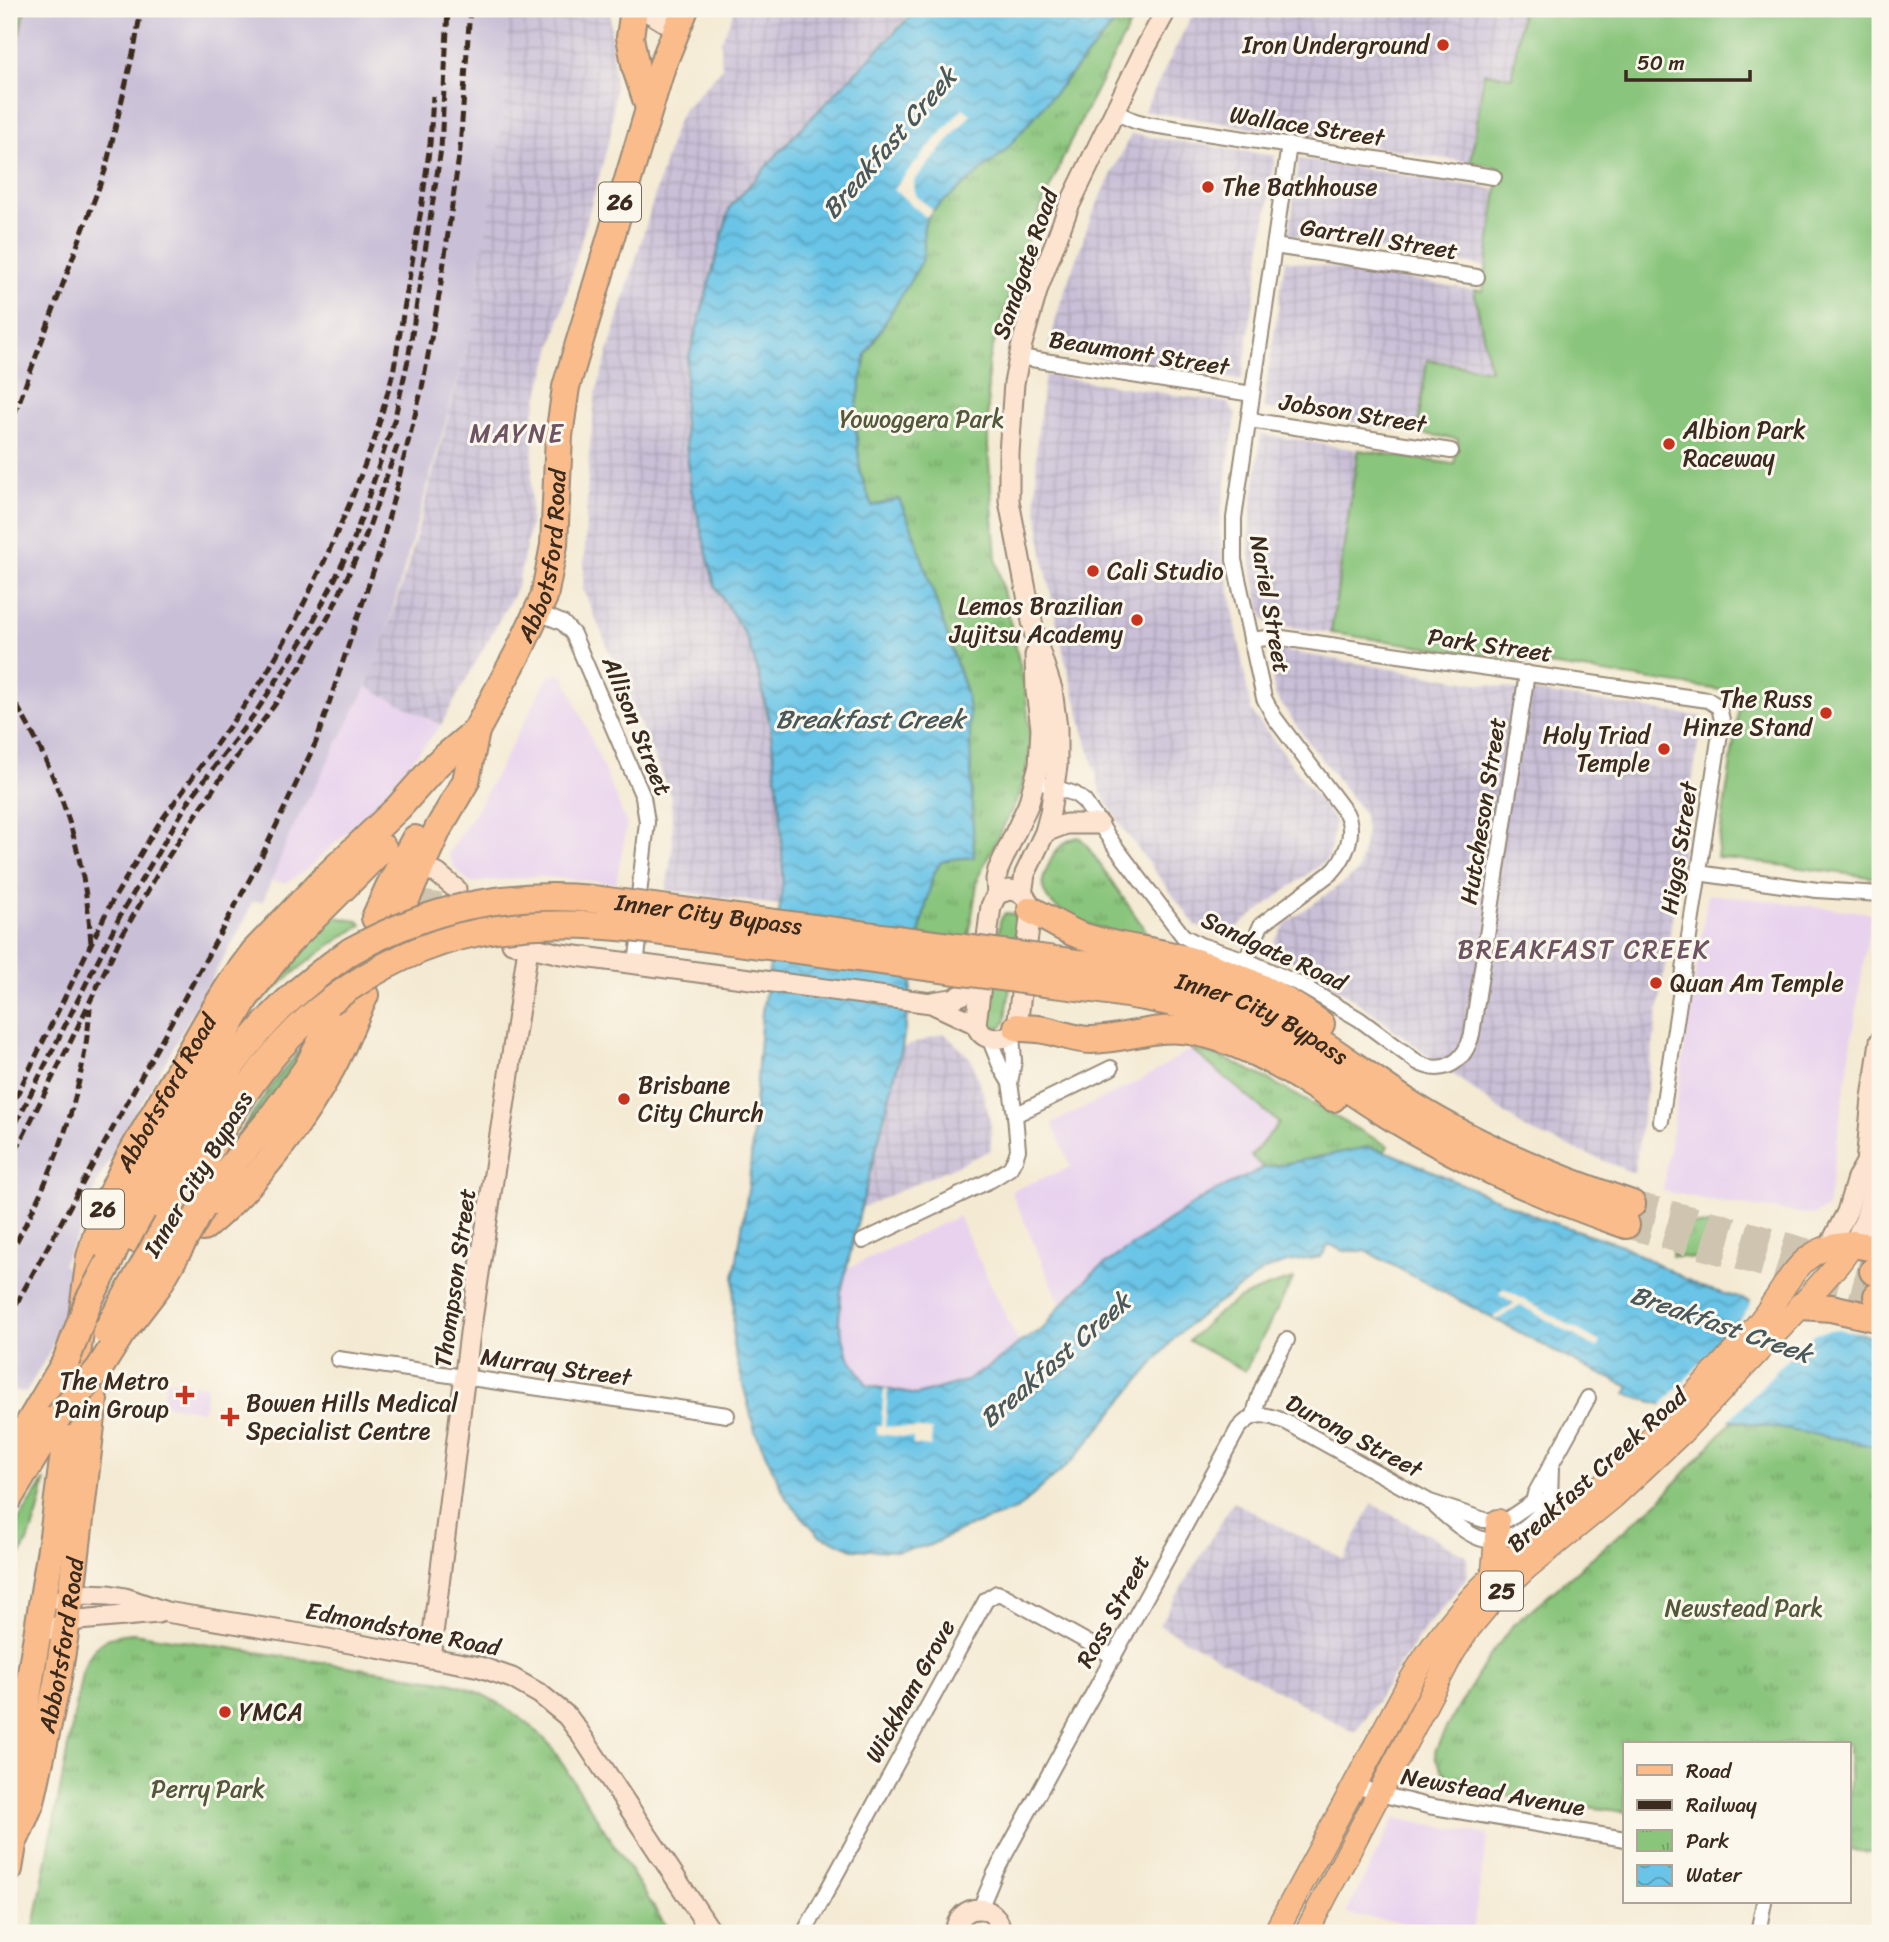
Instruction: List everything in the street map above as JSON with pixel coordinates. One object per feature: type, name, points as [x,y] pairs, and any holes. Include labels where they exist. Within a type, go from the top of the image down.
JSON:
[{"type":"highway","points":[[634,9],[630,37],[636,68],[649,108]]},
{"type":"highway","name":"Abbotsford Road","points":[[412,864],[424,824],[449,809],[466,781],[476,731],[537,612],[548,581],[554,545],[559,436],[566,387],[662,66],[680,19]]},
{"type":"highway","name":"Abbotsford Road","points":[[11,1857],[11,1797],[57,1507],[90,1257],[104,1208],[207,1022],[254,952],[413,792],[438,763],[476,731]]},
{"type":"highway","points":[[62,1369],[88,1301],[156,1153],[246,997],[286,945],[403,827],[413,792]]},
{"type":"highway","points":[[354,876],[371,873],[385,865],[412,864],[397,908]]},
{"type":"highway","name":"Inner City Bypass","points":[[9,1457],[62,1369],[233,1064],[258,1031],[283,1003],[314,976],[351,951],[414,921],[448,910],[502,899],[545,896],[593,899],[1046,971],[1195,1009],[1235,1023],[1293,1051],[1375,1107],[1521,1186],[1587,1212],[1629,1214],[1475,1140],[1418,1108],[1283,1020],[1205,987],[1144,972],[1046,971],[613,926],[555,924],[503,928],[457,937],[391,961],[351,985],[331,1010],[302,1024],[283,1043],[249,1086],[9,1498]]},
{"type":"highway","points":[[1027,902],[1079,935],[1184,959],[1266,990],[1324,1026],[1333,1035],[1342,1057]]},
{"type":"highway","points":[[203,1218],[228,1205],[254,1177],[302,1115],[331,1068],[365,995]]},
{"type":"highway","points":[[55,1422],[99,1369],[121,1334],[158,1286],[203,1218],[226,1172],[306,1070],[331,1010]]},
{"type":"highway","points":[[1015,1031],[1046,1030],[1091,1040],[1166,1029],[1208,1035],[1267,1059],[1367,1117],[1406,1125]]},
{"type":"highway","points":[[1789,1301],[1831,1308],[1878,1284],[1841,1245]]},
{"type":"highway","name":"Abbotsford Road","points":[[11,1857],[31,1801],[57,1683],[71,1596],[94,1400]]},
{"type":"main road","name":"Breakfast Creek Road","points":[[1311,1932],[1452,1654],[1482,1612],[1526,1568],[1614,1497],[1789,1301],[1838,1264],[1841,1245]]},
{"type":"main road","name":"Breakfast Creek Road","points":[[1275,1933],[1425,1656],[1493,1576],[1635,1454],[1671,1431]]},
{"type":"main road","points":[[1493,1576],[1497,1530]]},
{"type":"street","points":[[643,9],[680,19]]},
{"type":"street","name":"Sandgate Road","points":[[1015,1031],[1027,902],[1025,874],[1045,832],[1045,785],[1057,752],[1057,728],[1052,690],[1035,637],[1009,501],[1014,383],[1026,327],[1051,249],[1144,49],[1167,9]]},
{"type":"street","name":"Wallace Street","points":[[1114,112],[1146,124],[1494,177]]},
{"type":"street","name":"Nariel Street","points":[[1245,960],[1261,926],[1339,865],[1345,855],[1350,826],[1346,813],[1268,708],[1234,561],[1234,518],[1289,145]]},
{"type":"street","name":"Gartrell Street","points":[[1274,246],[1477,277]]},
{"type":"street","name":"Beaumont Street","points":[[1019,357],[1252,394]]},
{"type":"street","name":"Jobson Street","points":[[1249,420],[1451,451]]},
{"type":"street","name":"Allison Street","points":[[537,612],[563,623],[573,634],[643,797],[647,822],[639,895],[641,926],[636,964]]},
{"type":"street","name":"Park Street","points":[[1251,640],[1275,637],[1527,673],[1708,700],[1719,707]]},
{"type":"street","name":"Hutcheson Street","points":[[1443,1067],[1464,1055],[1472,1034],[1527,673]]},
{"type":"street","name":"Higgs Street","points":[[1661,1121],[1722,720],[1719,707]]},
{"type":"street","name":"Sandgate Road","points":[[1045,785],[1080,797],[1183,936],[1276,973],[1331,1001],[1422,1065],[1443,1067]]},
{"type":"street","name":"Sandgate Road","points":[[983,1031],[981,987],[991,906],[997,894],[998,870],[1028,805],[1045,785]]},
{"type":"street","points":[[1045,832],[1066,824],[1099,824]]},
{"type":"street","points":[[412,864],[438,874],[456,889]]},
{"type":"street","points":[[1699,873],[1817,890],[1880,894]]},
{"type":"street","points":[[997,894],[1016,891],[1027,902]]},
{"type":"street","name":"Thompson Street","points":[[430,1658],[520,945],[636,964]]},
{"type":"street","points":[[636,964],[931,1003],[952,999],[981,987]]},
{"type":"street","points":[[931,1003],[983,1031],[1004,1038],[1015,1031]]},
{"type":"street","points":[[863,1241],[1003,1174],[1016,1159],[1016,1115],[1010,1083],[983,1031]]},
{"type":"street","points":[[1010,1083],[1015,1031]]},
{"type":"street","points":[[1841,1245],[1862,1227],[1871,1199],[1873,1182],[1866,1163],[1880,1041]]},
{"type":"street","points":[[1016,1115],[1111,1068]]},
{"type":"street","name":"Ross Street","points":[[980,1909],[995,1872],[1238,1429],[1254,1416],[1264,1381],[1287,1340]]},
{"type":"street","name":"Murray Street","points":[[338,1359],[727,1415]]},
{"type":"street","points":[[1533,1503],[1535,1494],[1588,1398]]},
{"type":"street","name":"Durong Street","points":[[1254,1416],[1269,1416],[1286,1422],[1430,1502],[1457,1525],[1484,1539],[1497,1530]]},
{"type":"street","points":[[1497,1530],[1515,1534],[1550,1501],[1551,1467]]},
{"type":"street","points":[[1497,1530],[1508,1519],[1533,1503],[1581,1502]]},
{"type":"street","name":"Edmondstone Road","points":[[71,1596],[90,1593],[109,1595],[166,1612],[480,1667],[512,1678],[540,1694],[567,1716],[712,1933]]},
{"type":"street","name":"Wickham Grove","points":[[804,1933],[989,1597],[997,1593],[1005,1596],[1114,1657]]},
{"type":"street","points":[[39,1621],[71,1596]]},
{"type":"street","name":"Edmondstone Road","points":[[39,1621],[67,1623],[166,1612]]},
{"type":"street","name":"Newstead Avenue","points":[[1354,1785],[1438,1808],[1623,1839]]},
{"type":"street","points":[[1758,1933],[1764,1904]]},
{"type":"street","points":[[955,1933],[956,1925],[965,1913],[980,1909],[998,1920],[1001,1933]]},
{"type":"shaded area","points":[[25,9],[509,9],[503,110],[471,332],[384,640],[367,687],[291,832],[263,901],[252,902],[245,920],[99,1179],[85,1219],[80,1225],[80,1232],[62,1264],[72,1272],[67,1310],[49,1353],[26,1392],[9,1390],[9,82]]},
{"type":"shaded area","points":[[509,9],[610,9],[615,88],[611,133],[534,412],[530,527],[517,588],[441,725],[367,687],[410,559],[471,332],[503,110]]},
{"type":"shaded area","points":[[735,9],[914,9],[730,207],[687,364],[715,586],[746,636],[759,675],[770,726],[780,809],[783,875],[780,905],[666,890],[673,845],[671,797],[583,589],[589,455],[596,393],[676,124],[684,109],[722,69],[721,41]]},
{"type":"shaded area","points":[[1195,9],[1522,9],[1512,77],[1484,73],[1471,162],[1144,111]]},
{"type":"shaded area","points":[[1131,134],[1275,156],[1242,380],[1048,350],[1061,301],[1091,217]]},
{"type":"shaded area","points":[[1299,159],[1498,190],[1487,267],[1289,235]]},
{"type":"shaded area","points":[[1285,260],[1474,290],[1490,371],[1428,360],[1417,433],[1263,408]]},
{"type":"shaded area","points":[[1045,375],[1228,403],[1236,415],[1219,529],[1251,711],[1335,821],[1329,858],[1225,936],[1196,926],[1123,829],[1101,793],[1065,659],[1044,561],[1036,501],[1037,439]]},
{"type":"shaded area","points":[[1261,434],[1358,450],[1331,633],[1270,624],[1262,616],[1250,557],[1249,534]]},
{"type":"shaded area","points":[[1278,650],[1702,717],[1634,1173],[1527,1130],[1352,998],[1277,952],[1275,940],[1286,923],[1358,872],[1366,832],[1364,814],[1275,695],[1270,664]]},
{"type":"shaded area","points":[[550,674],[564,675],[627,824],[616,883],[537,876],[470,883],[455,868],[448,854],[481,802]]},
{"type":"shaded area","points":[[367,687],[441,725],[374,807],[306,870],[286,883],[270,881],[291,832]]},
{"type":"shaded area","points":[[1708,894],[1871,913],[1827,1208],[1815,1215],[1719,1202],[1663,1191]]},
{"type":"shaded area","points":[[944,1033],[971,1059],[991,1124],[991,1150],[861,1208],[902,1048]]},
{"type":"shaded area","points":[[1191,1049],[1279,1123],[1252,1156],[1264,1168],[1205,1196],[1095,1271],[1061,1305],[1011,1191],[1071,1167],[1052,1123],[1141,1080]]},
{"type":"shaded area","points":[[958,1216],[1019,1343],[966,1381],[916,1395],[867,1385],[847,1353],[839,1322],[846,1269]]},
{"type":"shaded area","name":"The Metro Pain Group","points":[[166,1380],[207,1386],[203,1411],[162,1404]]},
{"type":"shaded area","points":[[1233,1502],[1344,1559],[1372,1504],[1467,1556],[1468,1576],[1422,1632],[1355,1733],[1159,1625]]},
{"type":"shaded area","points":[[1395,1818],[1488,1835],[1472,1933],[1346,1914]]},
{"type":"green space","points":[[9,9],[25,9],[9,82]]},
{"type":"green space","name":"Yowoggera Park","points":[[1127,9],[1138,9],[1070,142],[1028,238],[988,363],[988,447],[996,559],[1025,688],[1030,753],[1021,792],[978,877],[968,942],[919,935],[933,875],[941,862],[974,857],[966,693],[912,528],[899,500],[871,506],[860,472],[855,416],[866,354],[922,261],[923,229],[933,210],[1003,153]]},
{"type":"green space","name":"Albion Park Raceway","points":[[1522,9],[1880,9],[1879,878],[1717,857],[1741,693],[1331,633],[1358,450],[1454,464],[1458,439],[1417,433],[1427,360],[1490,370],[1474,290],[1483,291],[1500,168],[1471,162],[1484,73],[1512,77]]},
{"type":"green space","points":[[1079,837],[1153,941],[1089,924],[1058,909],[1047,898],[1043,883],[1051,860],[1062,845]]},
{"type":"green space","points":[[1005,913],[1014,914],[1017,923],[1006,1020],[1003,1026],[998,1028],[990,1024],[989,1018],[1000,921]]},
{"type":"green space","points":[[335,917],[358,921],[362,925],[298,969],[243,1022],[259,994]]},
{"type":"green space","points":[[307,1042],[298,1069],[230,1147],[274,1081]]},
{"type":"green space","points":[[1191,1049],[1224,1058],[1258,1074],[1388,1146],[1384,1152],[1368,1147],[1264,1168],[1251,1156],[1279,1123]]},
{"type":"green space","points":[[1676,1222],[1723,1227],[1719,1261],[1672,1256]]},
{"type":"green space","points":[[1293,1279],[1245,1371],[1189,1341],[1231,1304],[1254,1292]]},
{"type":"green space","name":"Newstead Park","points":[[1732,1421],[1827,1435],[1880,1448],[1880,1853],[1850,1850],[1850,1742],[1623,1742],[1623,1812],[1475,1791],[1453,1780],[1443,1771],[1435,1751],[1446,1728],[1487,1660],[1513,1625],[1660,1500]]},
{"type":"green space","points":[[45,1480],[33,1529],[9,1574],[9,1535]]},
{"type":"green space","name":"Perry Park","points":[[133,1633],[449,1682],[490,1699],[531,1726],[551,1746],[670,1933],[33,1933],[82,1673],[100,1643],[114,1636]]},
{"type":"water","name":"Breakfast Creek","points":[[917,9],[1127,9],[1003,153],[933,210],[923,229],[922,261],[866,354],[855,416],[860,472],[872,506],[899,499],[912,528],[966,693],[969,708],[974,857],[941,862],[933,875],[919,935],[902,1048],[841,1292],[839,1322],[847,1353],[867,1385],[916,1395],[966,1381],[1043,1329],[1061,1305],[1095,1271],[1205,1196],[1264,1168],[1368,1147],[1393,1154],[1547,1221],[1619,1244],[1701,1287],[1880,1339],[1880,1448],[1721,1418],[1626,1394],[1630,1387],[1583,1366],[1366,1251],[1343,1251],[1329,1244],[1321,1257],[1287,1262],[1265,1270],[1176,1336],[1073,1460],[1016,1510],[970,1526],[928,1546],[896,1551],[853,1549],[819,1535],[787,1500],[755,1431],[733,1345],[734,1278],[749,1184],[762,1012],[783,875],[780,809],[770,726],[759,675],[746,636],[715,586],[691,489],[683,414],[687,364],[730,207],[792,138]]},
{"type":"pier","points":[[963,108],[971,114],[914,181],[915,195],[933,210],[926,217],[893,189]]},
{"type":"pier","points":[[1503,1288],[1600,1342],[1597,1348],[1520,1305],[1497,1320],[1493,1318],[1514,1303],[1499,1294]]},
{"type":"pier","points":[[1752,1297],[1862,1333],[1837,1329],[1815,1333],[1726,1423],[1659,1408],[1744,1315]]},
{"type":"pier","points":[[884,1389],[888,1389],[885,1426],[932,1430],[931,1447],[913,1445],[913,1438],[877,1434],[877,1425],[881,1425]]},
{"type":"tunnel","points":[[422,900],[460,906]]},
{"type":"tunnel","points":[[1632,1204],[1723,1227],[1873,1271]]},
{"type":"tunnel","points":[[1626,1225],[1877,1296]]},
{"type":"railway","points":[[9,429],[105,171],[141,9]]},
{"type":"railway","points":[[9,1137],[121,914],[190,799],[256,712],[306,635],[354,539],[394,421],[408,360],[441,149],[448,9]]},
{"type":"railway","points":[[9,1317],[256,868],[316,742],[380,551],[422,388],[440,290],[460,149],[470,9]]},
{"type":"railway","points":[[9,1111],[110,905],[158,825],[262,681],[291,630],[350,503],[375,438],[393,373],[421,210],[433,96]]},
{"type":"railway","points":[[9,1164],[122,935],[164,863],[218,782],[279,699],[330,614],[364,541],[399,441]]},
{"type":"railway","points":[[9,693],[42,752],[66,813],[83,877],[91,945]]},
{"type":"railway","points":[[9,1255],[39,1196],[63,1136],[81,1074],[90,1008]]},
{"type":"place","name":"Iron Underground","points":[[1443,45]]},
{"type":"place","name":"The Bathhouse","points":[[1208,187]]},
{"type":"place","name":"Albion Park Raceway","points":[[1669,444]]},
{"type":"place","name":"Cali Studio","points":[[1093,571]]},
{"type":"place","name":"Lemos Brazilian Jujitsu Academy","points":[[1137,620]]},
{"type":"place","name":"The Russ Hinze Stand","points":[[1826,713]]},
{"type":"place","name":"Holy Triad Temple","points":[[1664,749]]},
{"type":"place","name":"Quan Am Temple","points":[[1656,983]]},
{"type":"place","name":"Brisbane City Church","points":[[624,1099]]},
{"type":"place","name":"The Metro Pain Group","points":[[185,1395]]},
{"type":"place","name":"Bowen Hills Medical Specialist Centre","points":[[230,1417]]},
{"type":"place","name":"YMCA","points":[[225,1712]]},
{"type":"district","name":"MAYNE","points":[[517,433]]},
{"type":"district","name":"BREAKFAST CREEK","points":[[1584,949]]}]
